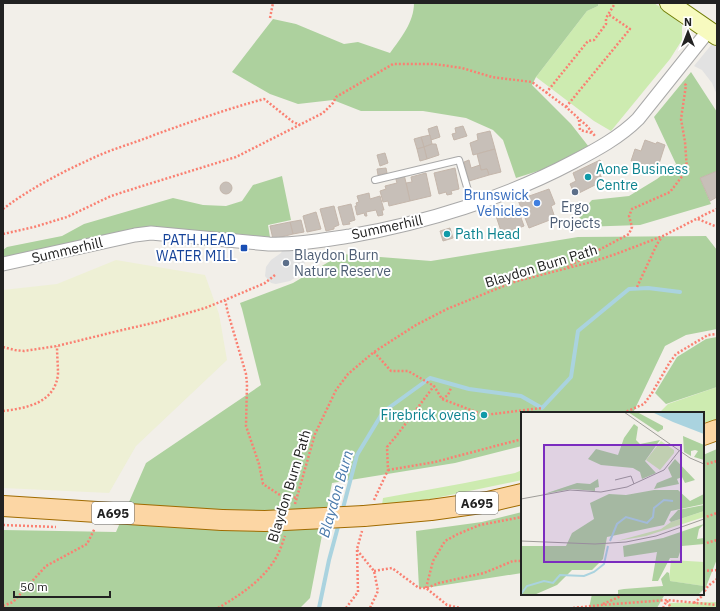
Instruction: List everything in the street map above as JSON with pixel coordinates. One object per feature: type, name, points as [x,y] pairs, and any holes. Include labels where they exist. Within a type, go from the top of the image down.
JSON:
[{"type":"main road","points":[[669,3],[713,33]]},
{"type":"main road","points":[[704,435],[717,430]]},
{"type":"main road","name":"A695","points":[[3,506],[222,520],[265,521],[366,517],[488,502],[521,494]]},
{"type":"street","name":"Summerhill","points":[[3,264],[135,235],[151,233],[285,245],[362,234],[400,226],[436,216],[505,193],[549,175],[603,146],[629,128],[638,119],[675,73],[713,33]]},
{"type":"lane","points":[[375,180],[459,160],[472,204]]},
{"type":"path","points":[[270,18],[273,3]]},
{"type":"path","points":[[546,93],[588,41],[594,40],[606,24],[606,18],[614,3]]},
{"type":"path","points":[[566,107],[630,29],[608,14]]},
{"type":"path","points":[[3,234],[67,217],[111,196],[236,157],[323,114],[333,103],[336,97],[393,64],[434,64],[462,68],[492,77],[532,82],[566,107],[587,126],[603,146]]},
{"type":"path","points":[[563,269],[629,234],[632,227],[629,216],[632,209],[670,192],[687,170],[685,142],[681,119],[686,85],[675,73]]},
{"type":"path","points":[[3,209],[20,196],[43,183],[103,154],[245,104],[264,99],[293,122],[300,125]]},
{"type":"path","points":[[579,119],[580,130],[592,133]]},
{"type":"path","name":"Blaydon Burn Path","points":[[295,505],[315,434],[336,390],[348,374],[374,352],[416,325],[446,309],[514,282],[616,254],[663,236],[717,209]]},
{"type":"path","points":[[697,219],[717,227]]},
{"type":"path","points":[[637,287],[657,244],[663,236]]},
{"type":"path","points":[[3,347],[24,351],[57,346],[157,322],[205,308],[265,283],[275,276]]},
{"type":"path","points":[[225,300],[246,374],[246,426],[259,464],[263,484],[280,495],[297,498]]},
{"type":"path","points":[[625,412],[644,404],[676,354],[708,335],[717,334]]},
{"type":"path","points":[[3,411],[33,405],[43,400],[50,394],[54,389],[58,374],[57,346]]},
{"type":"path","points":[[374,352],[391,370],[408,371],[434,386],[442,399],[484,415],[542,408]]},
{"type":"path","points":[[366,517],[388,470],[387,447],[434,386]]},
{"type":"path","points":[[442,399],[448,394],[451,388]]},
{"type":"path","points":[[388,470],[435,462],[521,439]]},
{"type":"path","points":[[704,465],[717,461]]},
{"type":"path","points":[[704,518],[717,513]]},
{"type":"path","points":[[426,588],[433,561],[445,541],[480,525],[521,517]]},
{"type":"path","points":[[3,606],[12,602],[46,566],[87,544],[95,528]]},
{"type":"path","name":"Blaydon Burn Path","points":[[218,608],[246,590],[267,571],[279,553],[286,532]]},
{"type":"path","points":[[704,544],[717,540]]},
{"type":"path","points":[[346,608],[358,592],[356,549],[374,571],[378,591],[370,608]]},
{"type":"path","points":[[374,571],[392,568],[419,588],[426,588],[439,583],[484,573],[513,561],[521,561]]},
{"type":"path","points":[[704,572],[717,570]]},
{"type":"path","points":[[704,592],[708,586],[717,579]]},
{"type":"path","points":[[426,588],[448,605],[460,608]]},
{"type":"path","points":[[601,605],[622,595]]},
{"type":"path","points":[[694,603],[702,595]]},
{"type":"path","points":[[663,608],[667,600]]},
{"type":"path","points":[[667,600],[670,608]]},
{"type":"path","points":[[573,608],[667,600],[717,605]]},
{"type":"green space","points":[[414,3],[599,3],[598,6],[587,11],[536,77],[532,85],[571,124],[589,147],[554,166],[516,178],[503,140],[493,130],[466,118],[423,111],[361,111],[333,100],[298,104],[270,94],[232,72],[273,19],[296,24],[344,44],[358,42],[390,53],[402,36],[412,17]]},
{"type":"green space","points":[[600,3],[654,3],[682,25],[682,40],[670,59],[611,131],[594,121],[536,77],[587,11],[598,6]]},
{"type":"green space","points":[[691,72],[717,112],[717,171],[700,178],[711,204],[640,225],[581,227],[579,214],[592,200],[629,196],[657,179],[676,164],[654,117]]},
{"type":"green space","points":[[282,176],[291,220],[268,225],[270,237],[148,228],[3,258],[3,250],[7,247],[62,236],[84,224],[173,198],[203,205],[226,206],[242,201],[253,185]]},
{"type":"green space","points":[[706,236],[717,250],[717,329],[686,335],[665,346],[633,412],[521,412],[521,446],[455,463],[332,483],[310,598],[300,608],[3,608],[3,530],[116,532],[146,463],[261,385],[240,303],[293,283],[342,254],[431,261],[578,237]]},
{"type":"green space","points":[[116,260],[205,275],[219,314],[227,360],[136,446],[109,493],[3,488],[3,290],[57,284]]},
{"type":"green space","points":[[717,337],[717,387],[666,404],[655,393],[677,357],[706,339]]},
{"type":"green space","points":[[717,387],[717,419],[704,423],[704,412],[660,412],[668,404]]},
{"type":"green space","points":[[717,449],[717,559],[704,592],[704,455]]},
{"type":"green space","points":[[521,470],[521,480],[431,499],[382,505],[383,498],[515,473]]},
{"type":"green space","points":[[521,512],[521,573],[419,588],[416,531],[482,522]]},
{"type":"green space","points":[[592,595],[664,595],[657,608],[589,608]]},
{"type":"green space","points":[[717,602],[717,608],[668,608],[669,603]]},
{"type":"shaded area","points":[[712,44],[717,47],[717,95],[712,83],[702,70],[694,66]]},
{"type":"shaded area","name":"Blaydon Burn Nature Reserve","points":[[307,243],[304,268],[299,275],[290,281],[276,284],[271,283],[265,276],[266,267],[271,260],[281,253],[285,245]]},
{"type":"building","points":[[437,126],[440,137],[431,140],[428,129]]},
{"type":"building","points":[[463,126],[467,136],[454,140],[452,134],[456,133],[455,128]]},
{"type":"building","points":[[490,131],[495,149],[473,155],[470,143],[478,140],[477,134]]},
{"type":"building","points":[[430,135],[432,144],[424,147],[421,137]]},
{"type":"building","points":[[421,137],[424,147],[417,149],[414,139]]},
{"type":"building","points":[[645,140],[656,144],[657,142],[665,145],[657,170],[631,161],[635,149],[641,151]]},
{"type":"building","points":[[436,144],[439,155],[427,159],[424,147]]},
{"type":"building","points":[[424,147],[427,159],[420,161],[417,149]]},
{"type":"building","points":[[495,149],[501,172],[489,175],[487,169],[481,170],[477,154]]},
{"type":"building","points":[[385,153],[388,163],[380,166],[377,155]]},
{"type":"building","points":[[469,160],[471,168],[480,165],[481,170],[487,169],[489,175],[469,181],[464,162]]},
{"type":"building","name":"Aone Business Centre","points":[[600,160],[605,170],[599,172],[603,181],[575,195],[570,184],[576,181],[573,173]]},
{"type":"building","points":[[386,168],[387,173],[378,175],[377,169]]},
{"type":"building","points":[[455,168],[459,189],[451,191],[452,194],[447,195],[446,192],[439,194],[434,173]]},
{"type":"building","points":[[717,171],[717,197],[710,201],[700,178]]},
{"type":"building","points":[[426,173],[431,196],[410,201],[406,183],[412,182],[411,177]]},
{"type":"building","points":[[404,174],[410,201],[389,206],[388,201],[383,202],[380,191],[386,189],[385,186],[397,183],[395,176]]},
{"type":"building","points":[[224,182],[228,182],[232,188],[228,194],[224,194],[220,190],[220,186]]},
{"type":"building","points":[[549,189],[555,204],[551,206],[555,218],[529,228],[518,200]]},
{"type":"building","points":[[369,193],[370,199],[380,196],[384,210],[382,210],[383,215],[378,216],[376,210],[366,212],[367,216],[365,216],[364,213],[357,215],[355,206],[357,206],[356,203],[359,202],[357,196]]},
{"type":"building","points":[[351,204],[355,220],[349,222],[350,224],[343,225],[338,207]]},
{"type":"building","points":[[334,206],[339,225],[334,227],[334,229],[326,231],[320,209]]},
{"type":"building","points":[[316,212],[321,229],[307,232],[303,216]]},
{"type":"building","points":[[505,213],[507,219],[520,215],[524,226],[502,234],[496,216]]},
{"type":"building","points":[[301,220],[304,232],[293,234],[290,222]]},
{"type":"building","points":[[290,222],[293,234],[273,239],[270,226]]},
{"type":"building","name":"Path Head","points":[[450,228],[453,238],[443,241],[440,231]]},
{"type":"waterway","name":"Blaydon Burn","points":[[342,512],[357,455],[383,412],[430,378],[469,389],[521,396],[542,408],[571,377],[578,331],[629,289],[648,288],[680,292]]},
{"type":"waterway","name":"Blaydon Burn","points":[[319,608],[329,560],[339,523]]},
{"type":"place","name":"Aone Business Centre","points":[[588,177]]},
{"type":"place","name":"Ergo Projects","points":[[575,192]]},
{"type":"place","name":"Brunswick Vehicles","points":[[537,203]]},
{"type":"place","name":"Path Head","points":[[447,234]]},
{"type":"place","name":"PATH HEAD WATER MILL","points":[[244,248]]},
{"type":"place","name":"Blaydon Burn Nature Reserve","points":[[286,263]]},
{"type":"place","name":"Firebrick ovens","points":[[484,415]]}]
